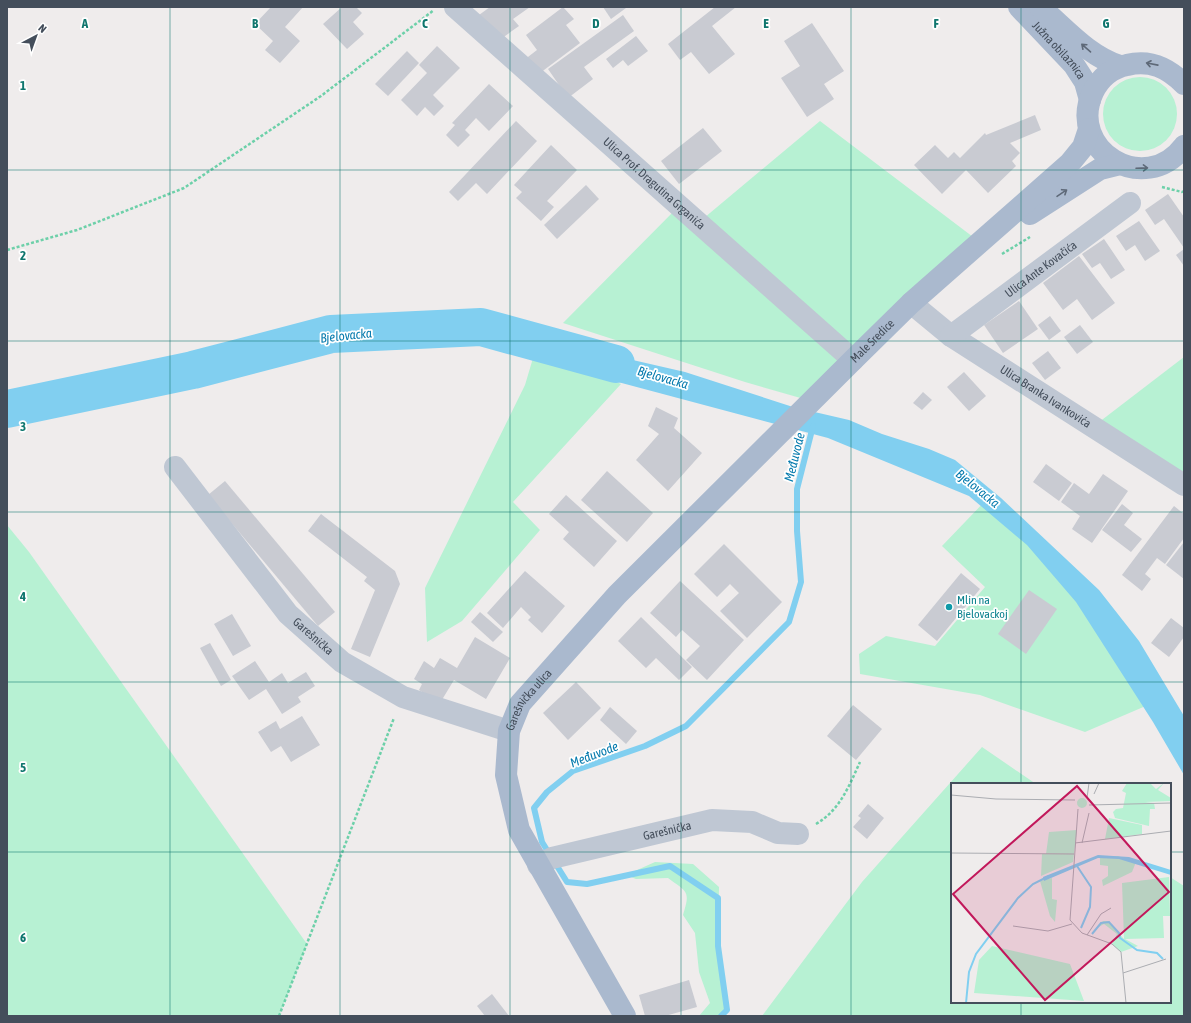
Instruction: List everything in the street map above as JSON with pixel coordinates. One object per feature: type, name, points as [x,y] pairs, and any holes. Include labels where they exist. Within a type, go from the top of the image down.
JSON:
[{"type":"main road","name":"Južna obilaznica","points":[[1019,7],[1074,65],[1085,82],[1090,100]]},
{"type":"main road","name":"Južna obilaznica","points":[[1040,7],[1091,52],[1105,62],[1120,66]]},
{"type":"main road","points":[[1180,76],[1156,64],[1138,62],[1120,66],[1107,74],[1096,86],[1090,100],[1088,114],[1089,129],[1096,144],[1106,156],[1120,164],[1136,169],[1175,166],[1179,153],[1184,146]]},
{"type":"main road","name":"Male Sredice","points":[[769,445],[811,401],[911,303],[951,267],[981,243],[1070,163],[1083,147],[1089,129]]},
{"type":"main road","name":"Male Sredice","points":[[981,243],[1035,211],[1100,169],[1120,164]]},
{"type":"main road","name":"Garešnička ulica","points":[[624,1016],[538,865],[520,830],[506,775],[509,731],[520,704],[616,595],[769,445]]},
{"type":"street","name":"Ulica Prof. Dragutina Grganića","points":[[456,7],[853,360]]},
{"type":"street","name":"Ulica Ante Kovačića","points":[[951,336],[1130,203]]},
{"type":"street","name":"Ulica Branka Ivankovića","points":[[911,303],[951,336],[1184,485]]},
{"type":"street","name":"Garešnička","points":[[175,467],[288,614],[342,662],[403,697],[509,731]]},
{"type":"street","name":"Garešnička","points":[[538,865],[552,858],[712,820],[752,822],[778,834],[798,834]]},
{"type":"path","points":[[7,250],[77,230],[184,188],[321,96],[438,7]]},
{"type":"path","points":[[1156,188],[1161,187],[1182,192],[1184,191]]},
{"type":"path","points":[[996,258],[1035,233]]},
{"type":"path","points":[[279,1016],[403,697]]},
{"type":"path","points":[[798,834],[827,818],[845,796],[860,762]]},
{"type":"green space","points":[[1133,77],[1147,77],[1161,83],[1171,93],[1177,107],[1175,128],[1171,135],[1161,145],[1147,151],[1133,151],[1119,145],[1109,135],[1103,121],[1103,107],[1109,93],[1119,83]]},
{"type":"green space","points":[[820,121],[981,243],[811,401],[745,382],[563,323],[679,206],[698,223]]},
{"type":"green space","points":[[536,348],[621,384],[513,502],[540,530],[462,621],[427,642],[425,588],[525,385]]},
{"type":"green space","points":[[1184,357],[1184,486],[1094,426]]},
{"type":"green space","points":[[989,497],[1082,581],[1155,702],[1085,732],[980,695],[860,674],[859,654],[886,636],[935,646],[985,587],[942,546]]},
{"type":"green space","points":[[7,525],[29,552],[307,944],[279,1016],[7,1016]]},
{"type":"green space","points":[[982,747],[1035,783],[951,783],[951,1003],[1171,1003],[1171,878],[1184,886],[1184,1016],[762,1016],[862,882]]},
{"type":"green space","points":[[655,862],[693,864],[719,887],[718,946],[727,1010],[725,1016],[699,1016],[710,1003],[699,972],[695,933],[683,915],[687,901],[686,893],[668,878],[636,879],[626,875]]},
{"type":"water","points":[[572,335],[624,358],[685,372],[793,407],[849,420],[882,434],[929,449],[955,460],[1001,498],[1099,590],[1139,641],[1184,716],[1184,775],[1153,722],[1076,602],[1027,545],[969,496],[828,438],[558,366]]},
{"type":"building","points":[[271,7],[303,7],[285,27],[300,41],[280,63],[265,50],[273,41],[255,24]]},
{"type":"building","points":[[342,7],[356,7],[362,13],[353,22],[364,34],[347,49],[323,24]]},
{"type":"building","points":[[490,7],[530,7],[513,19],[519,26],[498,41],[479,15]]},
{"type":"building","points":[[563,7],[574,19],[566,25],[580,43],[536,76],[524,60],[537,50],[526,35]]},
{"type":"building","points":[[603,7],[626,7],[626,8],[611,19]]},
{"type":"building","points":[[715,7],[736,7],[712,26],[735,54],[709,74],[691,52],[680,60],[668,44]]},
{"type":"building","points":[[623,15],[634,31],[584,67],[593,79],[568,98],[548,69]]},
{"type":"building","points":[[812,23],[844,71],[824,84],[834,99],[807,117],[781,78],[800,66],[784,41]]},
{"type":"building","points":[[636,36],[648,51],[628,66],[623,60],[613,68],[606,59]]},
{"type":"building","points":[[437,46],[460,68],[433,95],[444,106],[434,116],[425,107],[417,116],[401,100],[427,73],[419,65]]},
{"type":"building","points":[[407,51],[419,63],[388,96],[375,84]]},
{"type":"building","points":[[489,84],[513,106],[489,131],[476,118],[465,130],[470,135],[458,147],[446,135],[455,125],[452,123]]},
{"type":"building","points":[[1035,115],[1041,130],[1010,143],[1020,153],[1012,161],[1016,166],[988,193],[966,170],[942,194],[914,165],[935,145],[948,158],[954,152],[960,158],[985,133],[986,135]]},
{"type":"building","points":[[516,121],[537,141],[487,194],[476,183],[458,201],[449,192]]},
{"type":"building","points":[[703,128],[722,151],[679,184],[661,161]]},
{"type":"building","points":[[551,145],[577,170],[547,201],[554,207],[541,221],[516,198],[522,192],[514,185]]},
{"type":"building","points":[[586,185],[599,199],[557,239],[544,225]]},
{"type":"building","points":[[1168,194],[1184,217],[1184,248],[1164,219],[1155,225],[1145,210]]},
{"type":"building","points":[[1139,221],[1160,251],[1145,261],[1135,245],[1126,251],[1116,236]]},
{"type":"building","points":[[1104,239],[1125,270],[1111,279],[1100,263],[1092,268],[1082,254]]},
{"type":"building","points":[[1184,249],[1184,266],[1176,255]]},
{"type":"building","points":[[1079,256],[1115,303],[1092,320],[1077,299],[1063,310],[1043,283]]},
{"type":"building","points":[[1019,301],[1038,329],[1003,353],[984,325]]},
{"type":"building","points":[[1050,316],[1061,331],[1049,340],[1038,325]]},
{"type":"building","points":[[1080,325],[1093,342],[1077,354],[1064,337]]},
{"type":"building","points":[[1048,351],[1061,368],[1045,380],[1032,363]]},
{"type":"building","points":[[964,372],[986,396],[969,411],[947,387]]},
{"type":"building","points":[[923,392],[932,400],[922,410],[913,403]]},
{"type":"building","points":[[656,407],[678,418],[674,428],[702,453],[668,491],[636,460],[659,434],[648,426]]},
{"type":"building","points":[[1046,464],[1072,483],[1059,501],[1033,482]]},
{"type":"building","points":[[607,471],[653,513],[627,542],[581,500]]},
{"type":"building","points":[[1103,474],[1128,491],[1092,543],[1072,529],[1080,516],[1061,502],[1074,483],[1089,494]]},
{"type":"building","points":[[225,481],[335,612],[318,626],[208,495]]},
{"type":"building","points":[[566,495],[617,541],[594,567],[563,539],[569,532],[549,514]]},
{"type":"building","points":[[1122,504],[1133,513],[1124,525],[1142,539],[1131,552],[1102,530]]},
{"type":"building","points":[[1174,506],[1184,514],[1184,538],[1165,564],[1157,558],[1145,574],[1151,579],[1142,591],[1122,575]]},
{"type":"building","points":[[321,514],[395,571],[400,584],[370,657],[351,649],[375,590],[364,581],[367,577],[308,531]]},
{"type":"building","points":[[1184,542],[1184,579],[1166,565]]},
{"type":"building","points":[[724,544],[782,602],[747,638],[720,611],[739,593],[730,584],[717,597],[694,574]]},
{"type":"building","points":[[525,571],[565,606],[542,633],[528,620],[531,617],[521,607],[503,628],[487,613]]},
{"type":"building","name":"Mlin na Bjelovackoj","points":[[961,573],[980,589],[937,641],[918,625]]},
{"type":"building","points":[[680,581],[744,640],[707,680],[686,660],[700,646],[682,630],[676,637],[650,613]]},
{"type":"building","points":[[1029,590],[1057,609],[1026,654],[998,634]]},
{"type":"building","points":[[480,612],[503,632],[493,642],[471,622]]},
{"type":"building","points":[[232,614],[251,646],[233,656],[214,624]]},
{"type":"building","points":[[641,617],[692,667],[679,680],[656,658],[646,668],[618,641]]},
{"type":"building","points":[[1171,618],[1184,628],[1184,637],[1169,657],[1151,643]]},
{"type":"building","points":[[475,637],[510,658],[486,699],[454,680],[440,703],[419,690],[422,684],[414,679],[424,661],[434,668],[440,658],[457,668]]},
{"type":"building","points":[[210,643],[231,680],[221,686],[200,648]]},
{"type":"building","points":[[255,661],[269,682],[282,673],[288,683],[306,672],[315,686],[298,697],[301,702],[282,714],[266,689],[249,700],[232,676]]},
{"type":"building","points":[[576,682],[601,708],[568,740],[543,713]]},
{"type":"building","points":[[853,705],[882,729],[856,760],[827,736]]},
{"type":"building","points":[[610,707],[637,731],[626,744],[600,720]]},
{"type":"building","points":[[302,716],[320,745],[291,762],[281,746],[271,752],[258,732],[276,721],[280,729]]},
{"type":"building","points":[[868,804],[884,818],[867,839],[853,827],[861,818],[858,816]]},
{"type":"building","points":[[689,980],[697,1007],[665,1016],[645,1016],[639,995]]},
{"type":"building","points":[[492,994],[509,1016],[485,1016],[477,1006]]},
{"type":"waterway","name":"Bjelovacka","points":[[7,409],[193,370],[331,334],[481,327],[616,364]]},
{"type":"waterway","name":"Međuvode","points":[[721,1016],[727,1010],[718,946],[718,898],[670,866],[587,884],[567,882],[542,842],[534,808],[547,792],[573,771],[645,746],[686,726],[789,622],[801,582],[797,531],[797,489],[813,426]]},
{"type":"place","name":"Mlin na Bjelovackoj","points":[[949,607]]}]
